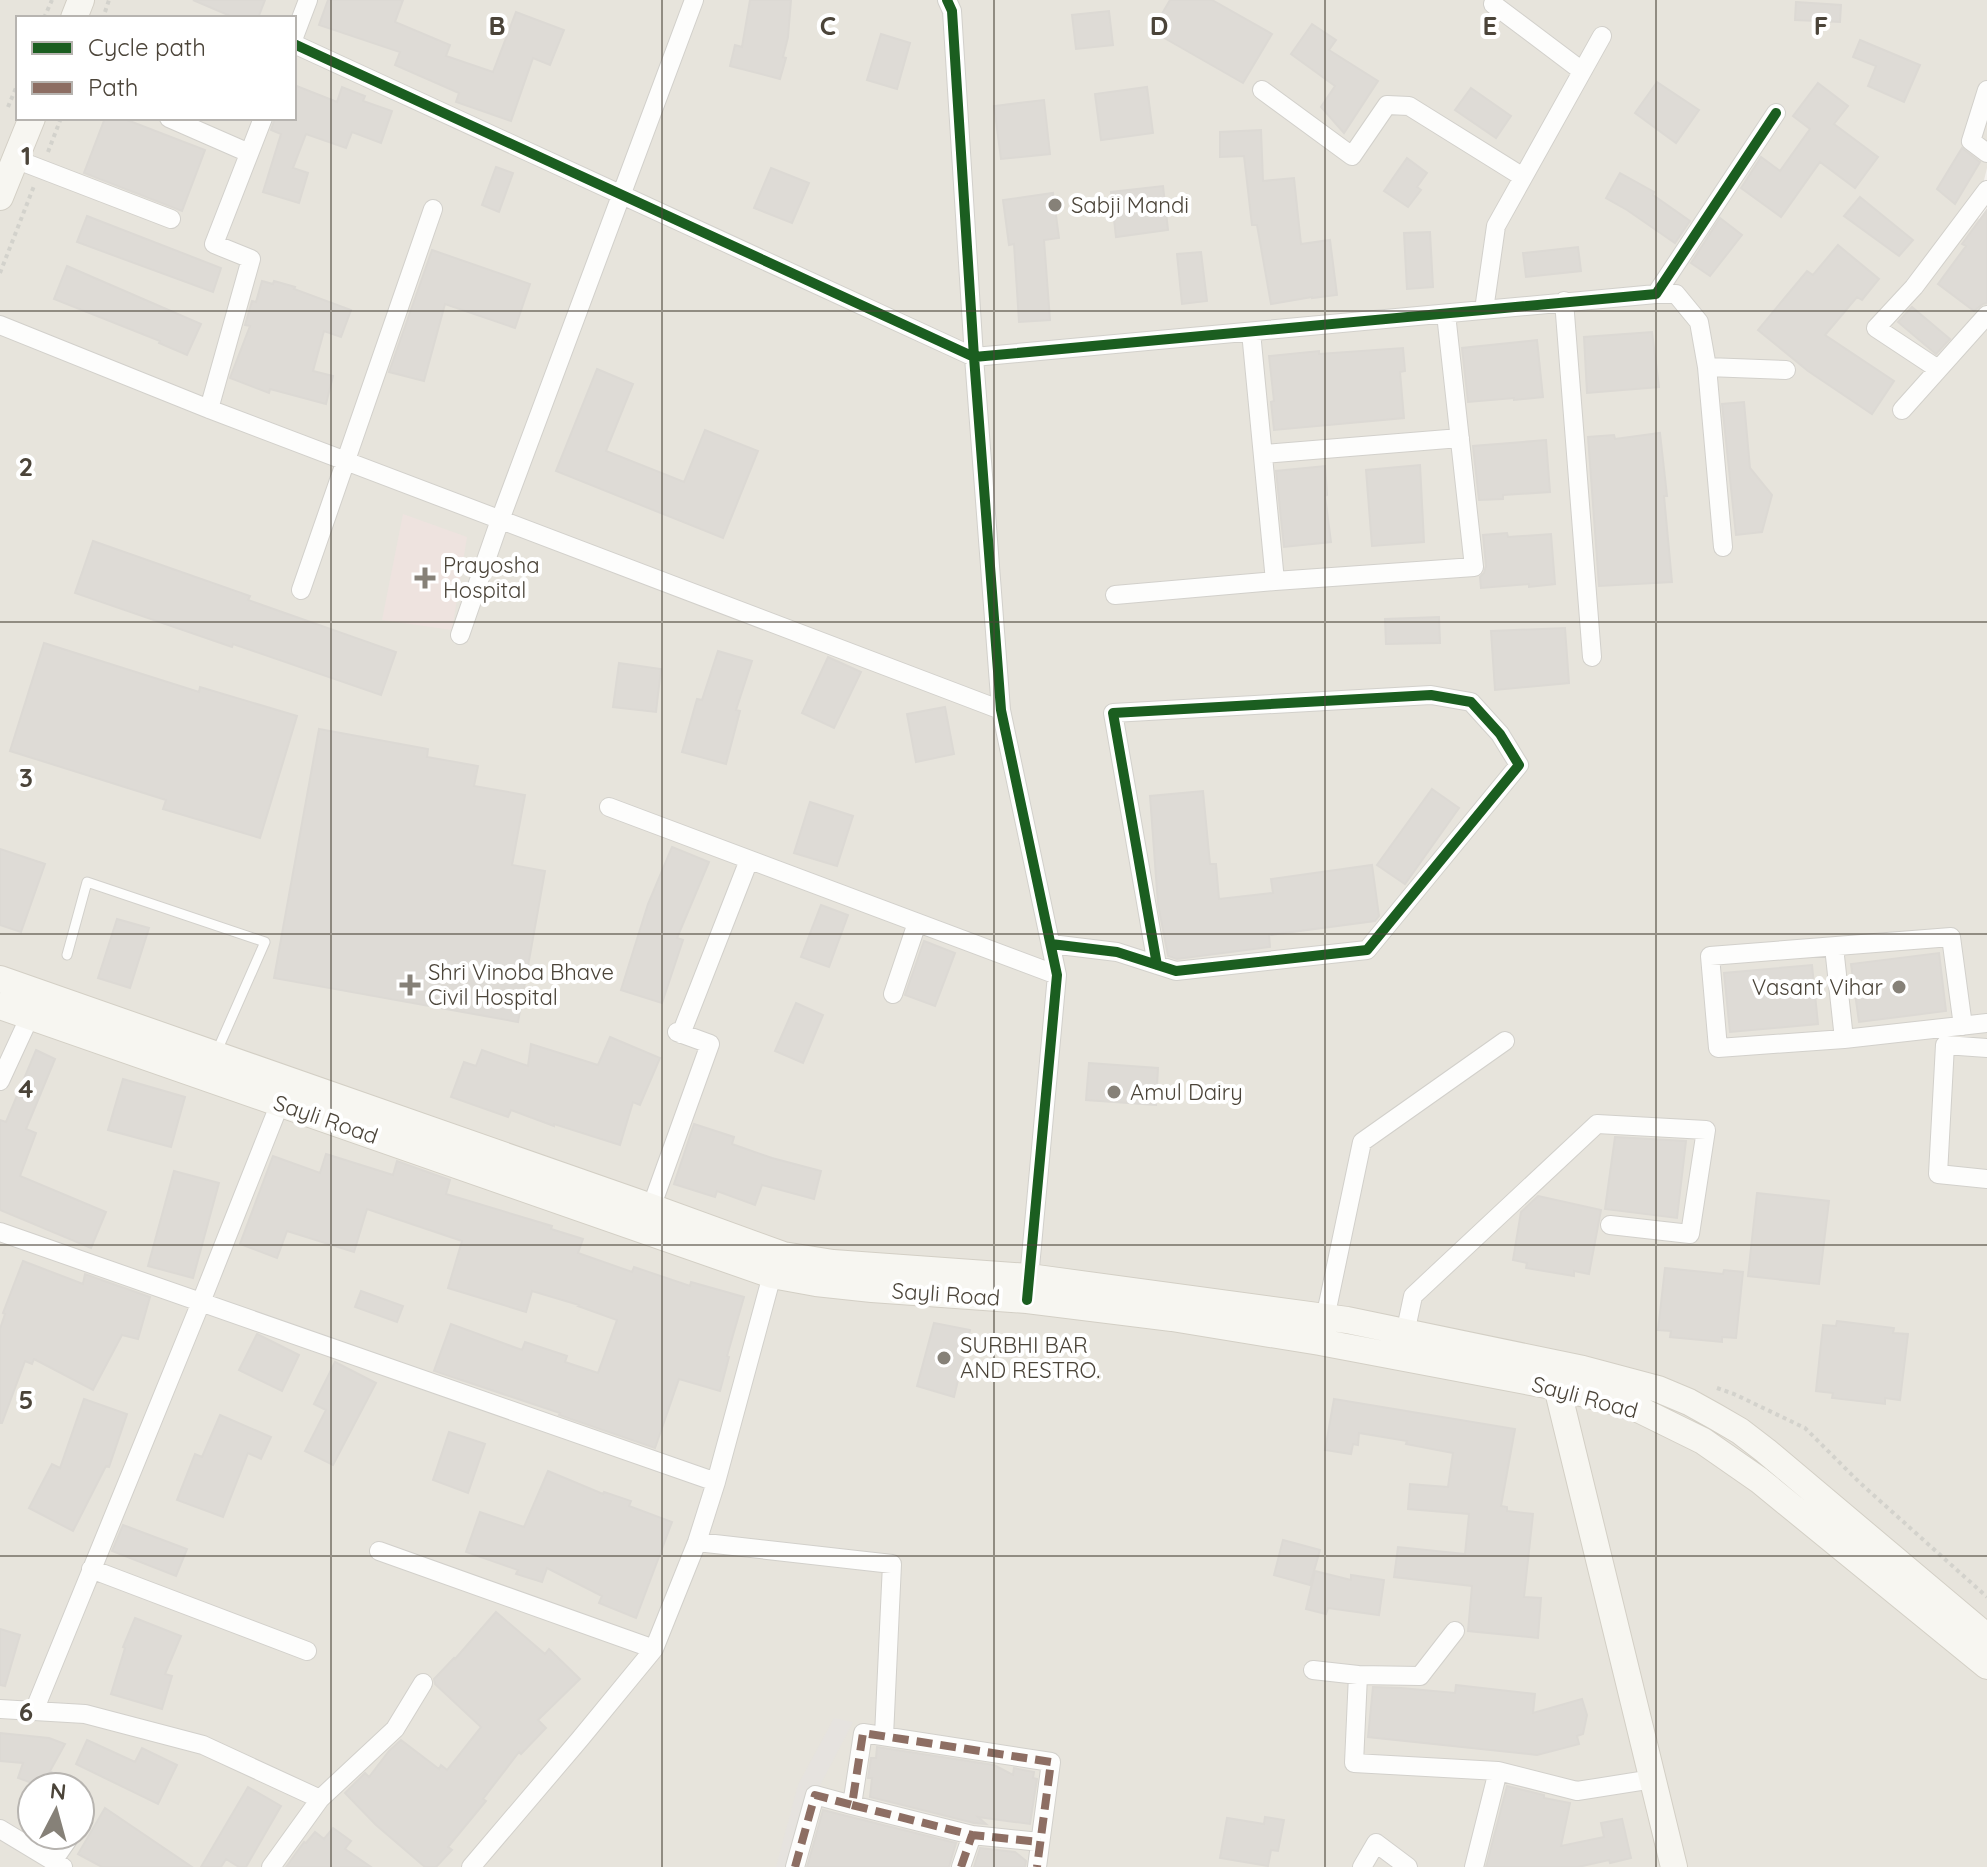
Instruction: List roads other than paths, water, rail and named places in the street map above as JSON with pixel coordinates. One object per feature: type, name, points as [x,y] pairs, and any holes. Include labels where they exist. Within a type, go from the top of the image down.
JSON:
[{"type":"main road","points":[[0,197],[31,120]]},
{"type":"main road","points":[[0,979],[211,1066],[647,1218],[783,1255],[1028,1288],[1325,1316],[1402,1345],[1583,1369],[1658,1389],[1689,1402],[1740,1431],[1987,1637]]},
{"type":"main road","name":"Sayli Road","points":[[0,1006],[211,1066],[280,1103],[647,1218],[772,1275],[872,1289],[1028,1288],[1172,1318],[1320,1342],[1402,1345],[1632,1406],[1703,1441],[1759,1480],[1987,1666]]},
{"type":"main road","points":[[1557,1387],[1674,1867]]},
{"type":"street","points":[[296,32],[308,0]]},
{"type":"street","points":[[460,635],[694,0]]},
{"type":"street","points":[[947,0],[952,11],[1001,710],[1057,975],[1028,1288]]},
{"type":"street","points":[[1493,4],[1582,71]]},
{"type":"street","points":[[1484,310],[1496,226],[1602,36]]},
{"type":"street","points":[[296,45],[974,357],[1564,301],[1676,294],[1699,322],[1707,367],[1723,547]]},
{"type":"street","points":[[1262,90],[1352,156],[1387,105],[1409,106],[1523,177]]},
{"type":"street","points":[[1987,90],[1971,141],[1987,153]]},
{"type":"street","points":[[1656,294],[1776,113]]},
{"type":"street","points":[[174,120],[249,153]]},
{"type":"street","points":[[209,409],[251,259],[214,244],[262,120]]},
{"type":"street","points":[[15,159],[171,219]]},
{"type":"street","points":[[1938,369],[1876,328],[1914,287],[1987,190]]},
{"type":"street","points":[[301,590],[433,209]]},
{"type":"street","points":[[1564,301],[1592,657]]},
{"type":"street","points":[[1115,595],[1474,567],[1446,314]]},
{"type":"street","points":[[1902,410],[1987,315]]},
{"type":"street","points":[[0,325],[209,409],[1001,710]]},
{"type":"street","points":[[1251,332],[1275,581]]},
{"type":"street","points":[[1707,367],[1786,370]]},
{"type":"street","points":[[1263,454],[1460,438]]},
{"type":"street","points":[[1051,944],[1117,952],[1157,965],[1176,971],[1367,950],[1519,765],[1500,734],[1471,702],[1431,695],[1113,713],[1157,965]]},
{"type":"street","points":[[609,807],[1057,975]]},
{"type":"street","points":[[647,1218],[710,1044],[679,1033],[749,860]]},
{"type":"street","points":[[893,994],[917,923]]},
{"type":"street","points":[[1963,1026],[1951,937],[1710,956],[1718,1048],[1844,1039],[1963,1026],[1987,1023]]},
{"type":"street","points":[[1834,947],[1844,1039]]},
{"type":"street","points":[[0,1081],[30,1016]]},
{"type":"street","points":[[1320,1342],[1362,1142],[1505,1041]]},
{"type":"street","points":[[1987,1048],[1945,1045],[1938,1174],[1987,1179]]},
{"type":"street","points":[[34,1711],[280,1103]]},
{"type":"street","points":[[1402,1345],[1413,1296],[1597,1124],[1706,1130],[1690,1234],[1610,1225]]},
{"type":"street","points":[[0,1232],[716,1482]]},
{"type":"street","points":[[471,1867],[654,1649],[697,1542],[716,1482],[772,1275]]},
{"type":"street","points":[[697,1542],[892,1564],[884,1736]]},
{"type":"street","points":[[379,1551],[654,1649]]},
{"type":"street","points":[[91,1569],[307,1651]]},
{"type":"street","points":[[1313,1670],[1358,1675],[1420,1676],[1455,1631]]},
{"type":"street","points":[[1358,1675],[1354,1763],[1498,1771],[1577,1791],[1653,1779]]},
{"type":"street","points":[[271,1867],[320,1799],[395,1729],[423,1683]]},
{"type":"street","points":[[0,1709],[85,1714],[203,1745],[320,1799]]},
{"type":"street","points":[[852,1805],[863,1733],[1051,1762],[1037,1867]]},
{"type":"street","points":[[1474,1867],[1498,1771]]},
{"type":"street","points":[[795,1867],[815,1795],[972,1835],[1040,1842]]},
{"type":"street","points":[[0,1829],[58,1864]]},
{"type":"street","points":[[961,1867],[972,1835]]},
{"type":"street","points":[[1362,1867],[1376,1843],[1408,1867]]},
{"type":"lane","points":[[67,955],[87,882],[265,942],[211,1066]]},
{"type":"place","name":"Sabji Mandi","points":[[1055,205]]},
{"type":"place","name":"Prayosha Hospital","points":[[425,578]]},
{"type":"place","name":"Shri Vinoba Bhave Civil Hospital","points":[[410,985]]},
{"type":"place","name":"Vasant Vihar","points":[[1899,987]]},
{"type":"place","name":"Amul Dairy","points":[[1114,1092]]},
{"type":"place","name":"SURBHI BAR AND RESTRO.","points":[[944,1358]]}]
